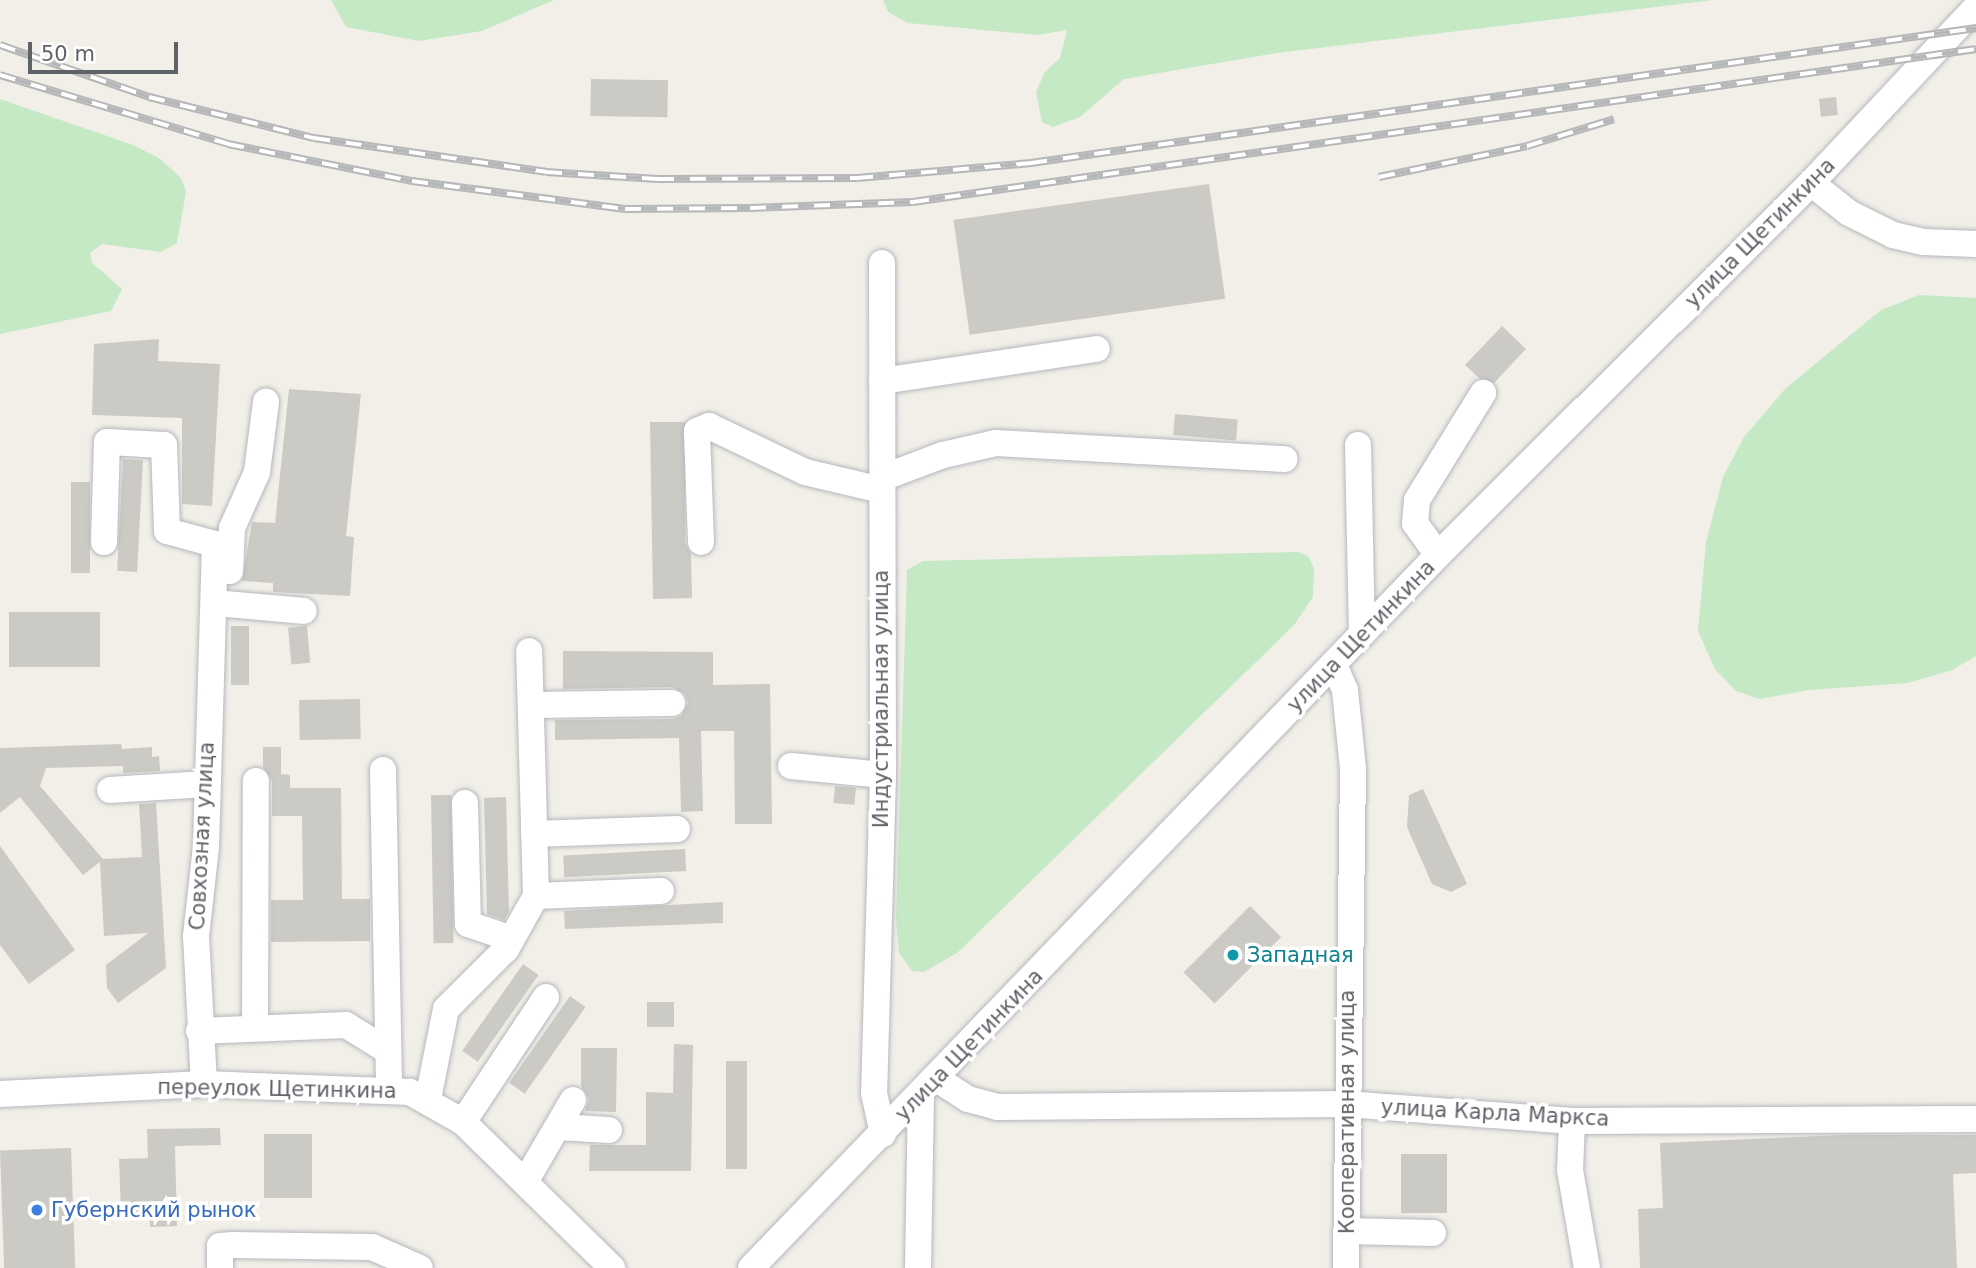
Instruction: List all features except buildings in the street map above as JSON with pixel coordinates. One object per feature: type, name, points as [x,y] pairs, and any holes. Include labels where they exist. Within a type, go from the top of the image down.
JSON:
[{"type":"street","name":"улица Щетинкина","points":[[753,1267],[1438,555],[1811,183],[1976,7]]},
{"type":"street","points":[[1811,183],[1849,213],[1893,235],[1923,242],[1976,244]]},
{"type":"street","name":"Индустриальная улица","points":[[882,263],[883,775],[874,1093],[883,1134]]},
{"type":"street","points":[[882,382],[1097,349]]},
{"type":"street","points":[[1438,555],[1415,523],[1415,507],[1483,393]]},
{"type":"street","points":[[220,598],[232,528],[257,471],[266,401]]},
{"type":"street","points":[[701,542],[697,431],[709,426],[804,472],[882,484],[943,455],[996,443],[1285,459]]},
{"type":"street","points":[[104,542],[107,442],[164,445],[167,530],[215,544],[220,598]]},
{"type":"street","points":[[1358,445],[1362,634]]},
{"type":"street","points":[[220,598],[304,611]]},
{"type":"street","name":"Совхозная улица","points":[[204,1084],[199,1031],[196,936],[206,848],[206,784],[220,598]]},
{"type":"street","points":[[428,1099],[446,1009],[512,939],[536,896],[529,651]]},
{"type":"street","name":"Кооперативная улица","points":[[1334,665],[1345,690],[1353,769],[1346,1104],[1346,1268]]},
{"type":"street","points":[[531,705],[672,703]]},
{"type":"street","points":[[791,766],[883,775]]},
{"type":"street","points":[[383,770],[389,1088]]},
{"type":"street","points":[[255,1027],[256,781]]},
{"type":"street","points":[[110,790],[206,784]]},
{"type":"street","points":[[465,803],[468,924],[512,939]]},
{"type":"street","points":[[534,834],[677,830]]},
{"type":"street","points":[[536,896],[660,891]]},
{"type":"street","points":[[463,1122],[546,997]]},
{"type":"street","points":[[199,1031],[346,1025],[387,1051]]},
{"type":"street","name":"переулок Щетинкина","points":[[0,1094],[204,1084],[389,1088],[428,1099],[463,1122],[612,1268]]},
{"type":"street","points":[[918,1268],[929,1087]]},
{"type":"street","name":"улица Карла Маркса","points":[[929,1087],[997,1107],[1346,1104],[1572,1121],[1976,1119]]},
{"type":"street","points":[[525,1182],[573,1100]]},
{"type":"street","points":[[1572,1121],[1570,1170],[1587,1268]]},
{"type":"street","points":[[558,1127],[609,1130]]},
{"type":"street","points":[[1346,1231],[1433,1233]]},
{"type":"street","points":[[220,1268],[220,1246],[233,1245],[372,1247],[420,1268]]},
{"type":"green space","points":[[331,0],[554,0],[482,31],[419,41],[346,27]]},
{"type":"green space","points":[[883,0],[1713,0],[1277,53],[1124,79],[1080,117],[1053,127],[1042,122],[1036,92],[1045,72],[1060,58],[1067,30],[1038,35],[908,23],[888,12]]},
{"type":"green space","points":[[0,99],[133,145],[159,158],[181,178],[186,192],[177,243],[161,252],[102,244],[90,253],[92,263],[122,289],[111,311],[0,334]]},
{"type":"green space","points":[[1919,295],[1976,298],[1976,656],[1952,670],[1908,683],[1809,690],[1760,699],[1736,691],[1715,669],[1698,631],[1706,542],[1723,477],[1744,437],[1786,388],[1881,310]]},
{"type":"green space","points":[[1298,552],[1308,556],[1314,568],[1313,597],[1294,625],[957,953],[924,972],[912,971],[899,953],[896,919],[907,570],[923,561]]},
{"type":"railway","points":[[0,45],[149,97],[314,138],[546,172],[658,179],[857,178],[1031,163],[1976,28]]},
{"type":"railway","points":[[0,75],[228,144],[412,181],[625,209],[750,208],[913,202],[1976,49]]},
{"type":"railway","points":[[1379,177],[1527,146],[1614,119]]},
{"type":"place","name":"Западная","points":[[1233,955]]},
{"type":"place","name":"Губернский рынок","points":[[37,1210]]}]
